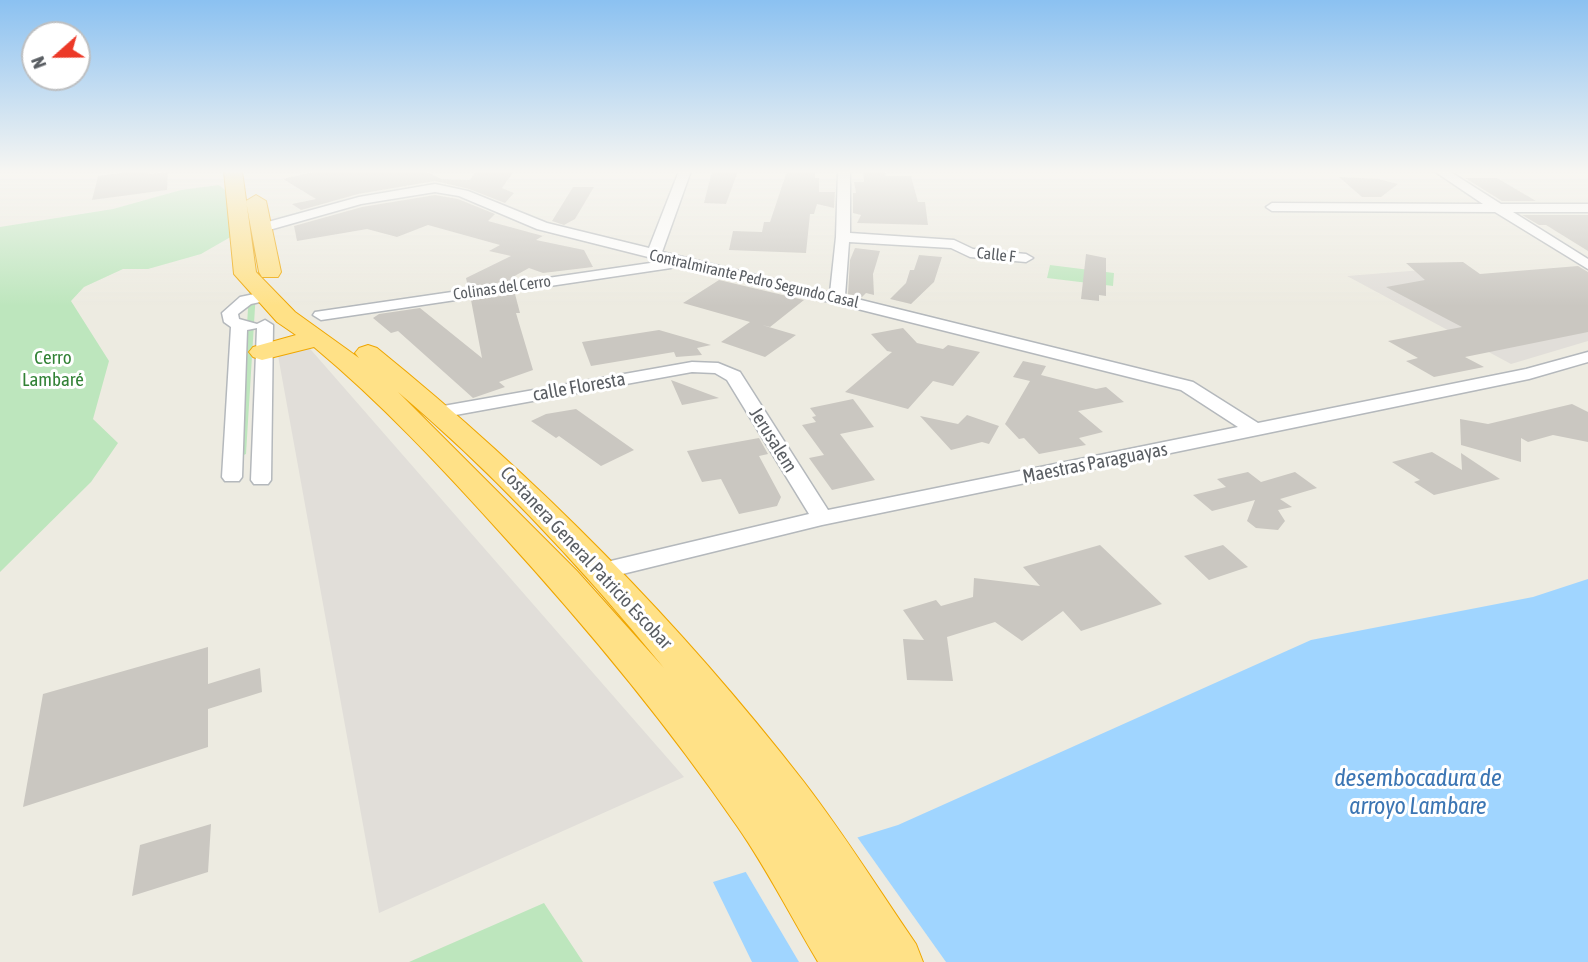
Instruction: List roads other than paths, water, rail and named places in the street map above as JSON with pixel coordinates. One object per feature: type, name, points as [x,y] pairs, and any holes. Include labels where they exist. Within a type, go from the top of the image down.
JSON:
[{"type":"highway","points":[[244,216],[260,281],[275,297],[280,315],[359,354],[371,355]]},
{"type":"highway","points":[[259,216],[262,228],[260,281]]},
{"type":"highway","name":"Costanera General Patricio Escobar","points":[[260,281],[289,293],[564,580],[678,712],[772,805],[848,962]]},
{"type":"highway","name":"Costanera General Patricio Escobar","points":[[280,315],[320,327],[371,355],[476,443],[602,571],[664,638],[772,805],[897,962]]},
{"type":"highway","points":[[262,352],[286,344],[320,327]]},
{"type":"street","name":"Contralmirante Pedro Segundo Casal","points":[[262,228],[307,216]]},
{"type":"street","name":"Contralmirante Pedro Segundo Casal","points":[[510,216],[654,255],[1086,359],[1187,386],[1255,430]]},
{"type":"street","points":[[654,255],[668,216]]},
{"type":"street","points":[[837,298],[843,216]]},
{"type":"street","points":[[1510,216],[1588,265]]},
{"type":"street","name":"Calle F","points":[[843,237],[954,244],[970,253],[1026,258]]},
{"type":"street","name":"Colinas del Cerro","points":[[320,327],[684,262]]},
{"type":"street","points":[[260,281],[246,300],[233,309],[229,319],[239,325],[280,315]]},
{"type":"street","points":[[261,481],[262,352],[280,315]]},
{"type":"street","points":[[232,477],[239,325]]},
{"type":"street","name":"Maestras Paraguayas","points":[[602,571],[822,518],[1529,374],[1588,357]]},
{"type":"street","name":"calle Floresta","points":[[439,412],[692,367],[718,368]]},
{"type":"street","name":"Jerusalem","points":[[718,368],[734,376],[822,518]]},
{"type":"water","name":"desembocadura de arroyo Lambare","points":[[1588,579],[1588,962],[752,962],[713,882],[898,825],[1311,640],[1533,597]]},
{"type":"park label","name":"Cerro Lambaré","points":[[53,369]]}]
